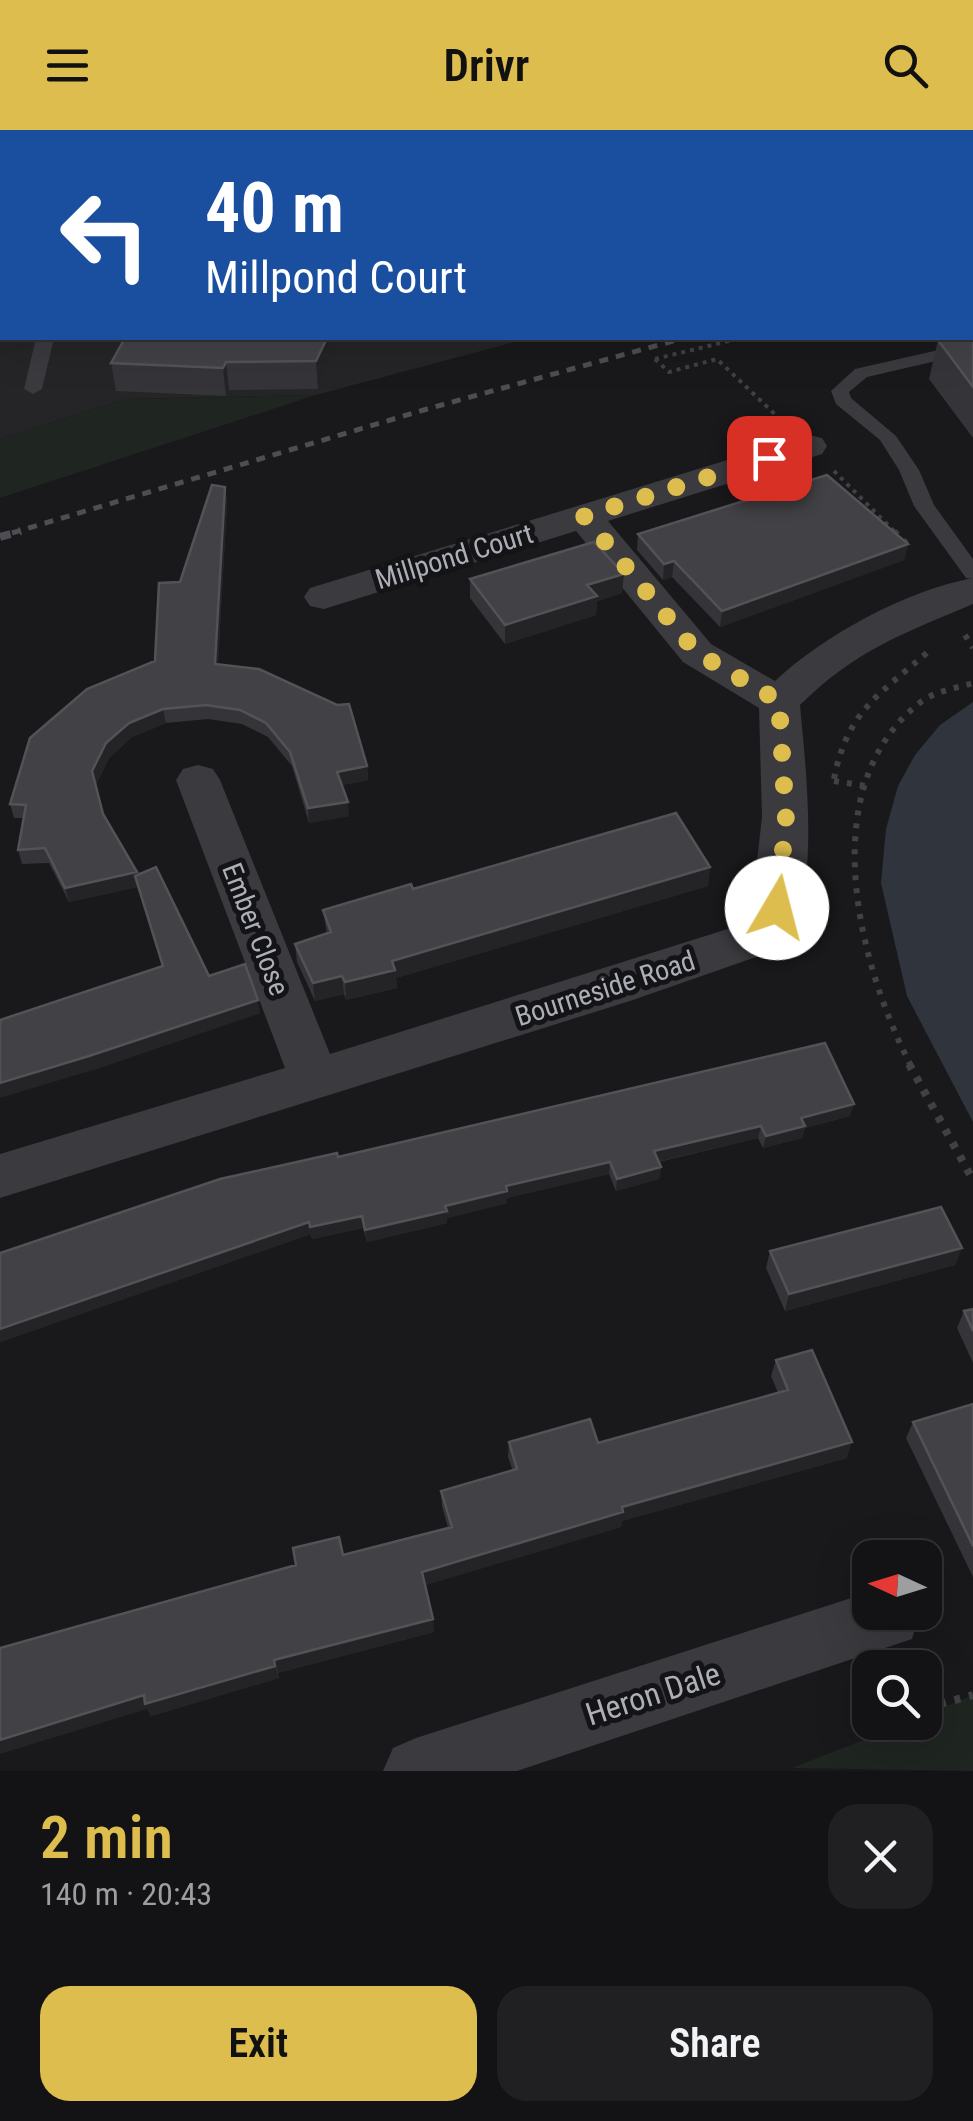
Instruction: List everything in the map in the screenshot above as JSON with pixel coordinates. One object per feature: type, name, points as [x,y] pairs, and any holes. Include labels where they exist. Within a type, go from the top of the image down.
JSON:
[{"type":"street","name":"Millpond Court","points":[[324,596],[584,516],[758,450],[810,446]]},
{"type":"street","points":[[584,516],[697,653],[779,701],[823,659],[972,583]]},
{"type":"street","name":"Bourneside Road","points":[[0,1176],[630,982],[772,932],[783,882],[786,778],[779,701]]},
{"type":"street","name":"Ember Close","points":[[198,780],[314,1078]]},
{"type":"street","name":"Heron Dale","points":[[416,1771],[852,1629]]},
{"type":"lane","points":[[33,389],[45,340]]},
{"type":"lane","points":[[943,354],[862,373],[840,391],[842,400],[887,436],[910,470],[924,506],[972,583]]},
{"type":"path","points":[[656,358],[732,340]]},
{"type":"path","points":[[834,782],[845,727],[874,691],[936,645]]},
{"type":"path","points":[[973,683],[927,698],[896,724],[868,772],[858,830],[860,911],[874,976],[894,1029],[973,1180]]},
{"type":"path","points":[[786,778],[866,786]]},
{"type":"path","points":[[942,1703],[973,1695]]},
{"type":"shaded area","points":[[0,340],[522,340],[316,395],[126,399],[0,439]]},
{"type":"shaded area","points":[[316,395],[0,498],[0,439],[126,399]]},
{"type":"shaded area","points":[[973,702],[973,1122],[907,996],[881,883],[886,829],[898,786],[915,755],[940,725]]},
{"type":"shaded area","points":[[973,1695],[973,1771],[792,1768],[863,1740],[942,1740],[942,1708]]},
{"type":"building","points":[[124,340],[326,340],[316,361],[226,362],[223,368],[111,363]]},
{"type":"building","points":[[938,340],[973,340],[973,387]]},
{"type":"building","points":[[827,475],[908,544],[722,611],[674,561],[664,564],[638,534]]},
{"type":"building","points":[[212,485],[225,487],[215,664],[259,669],[337,705],[349,704],[367,766],[337,772],[348,802],[308,808],[290,752],[266,723],[240,710],[206,705],[163,709],[129,723],[106,743],[92,771],[103,814],[137,872],[65,888],[45,848],[18,850],[26,805],[10,804],[30,738],[87,689],[155,661],[159,583],[180,582]]},
{"type":"building","points":[[594,542],[624,574],[587,585],[597,596],[505,625],[470,579]]},
{"type":"building","points":[[676,813],[710,867],[392,961],[395,970],[345,982],[342,976],[313,983],[295,944],[331,932],[323,910],[411,884],[413,889]]},
{"type":"building","points":[[156,867],[209,976],[245,964],[258,1000],[0,1083],[0,1020],[163,966],[135,876]]},
{"type":"building","points":[[825,1043],[854,1104],[801,1118],[805,1126],[766,1136],[761,1126],[654,1151],[661,1167],[617,1179],[610,1162],[506,1186],[507,1191],[445,1206],[447,1211],[365,1230],[362,1216],[310,1227],[309,1222],[0,1329],[0,1253],[220,1179],[337,1153],[338,1157]]},
{"type":"building","points":[[941,1207],[962,1248],[789,1294],[770,1251]]},
{"type":"building","points":[[973,1309],[973,1331],[964,1311]]},
{"type":"building","points":[[812,1350],[852,1442],[622,1507],[623,1512],[422,1572],[433,1619],[274,1660],[275,1666],[145,1704],[144,1695],[0,1740],[0,1648],[296,1565],[293,1548],[339,1537],[343,1555],[452,1527],[441,1491],[517,1469],[509,1442],[590,1419],[598,1443],[788,1390],[776,1360]]},
{"type":"building","points":[[973,1404],[973,1546],[913,1422]]},
{"type":"railway","points":[[12,533],[427,409],[677,340]]},
{"type":"railway","points":[[0,537],[21,531]]},
{"type":"route","points":[[769,458],[584,516],[697,653],[779,701],[786,820],[783,882],[777,908]]}]
